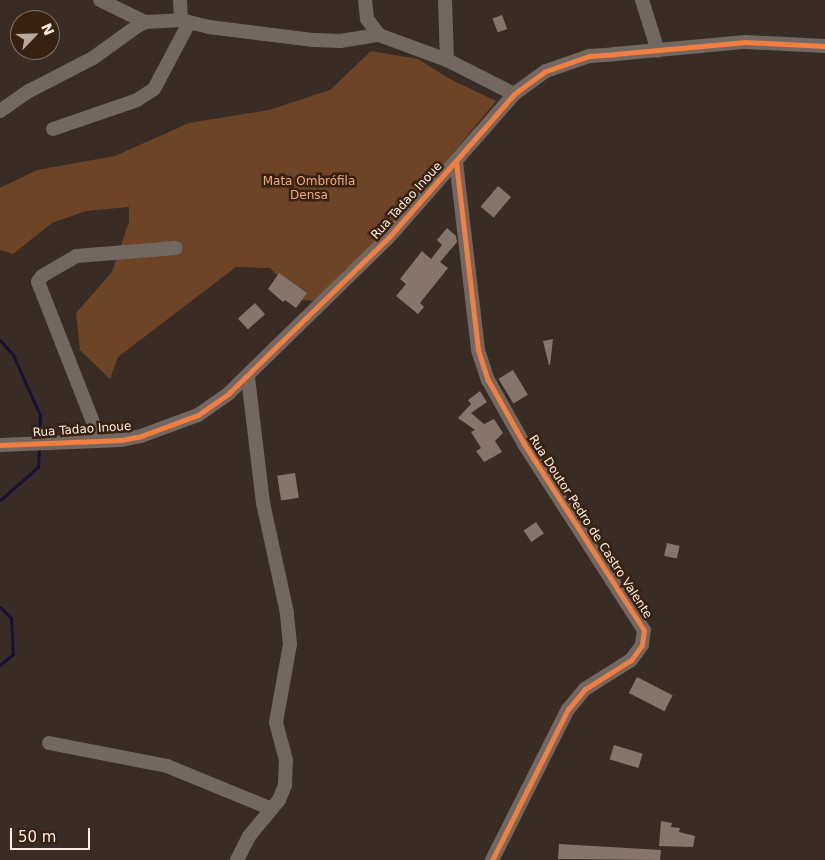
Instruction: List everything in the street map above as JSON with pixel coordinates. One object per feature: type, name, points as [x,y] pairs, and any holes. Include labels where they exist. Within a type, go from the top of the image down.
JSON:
[{"type":"street","points":[[100,0],[145,22],[185,22],[314,40],[347,40],[378,34],[447,60],[514,94]]},
{"type":"street","points":[[54,129],[137,100],[154,89],[185,22],[180,0]]},
{"type":"street","points":[[365,0],[367,18],[378,34]]},
{"type":"street","points":[[445,0],[447,60]]},
{"type":"street","points":[[642,0],[658,50]]},
{"type":"street","points":[[0,111],[29,91],[93,58],[145,22]]},
{"type":"street","name":"Rua Tadao Inoue","points":[[0,445],[141,436],[198,415],[248,377],[301,321],[389,237],[514,94],[532,78],[561,64],[589,56],[745,42],[825,46]]},
{"type":"street","name":"Rua Doutor Pedro de Castro Valente","points":[[456,162],[478,350],[488,380],[528,452],[644,630],[642,645],[630,660],[585,690],[568,709],[492,860]]},
{"type":"street","points":[[100,440],[38,282],[42,276],[76,256],[176,248]]},
{"type":"street","points":[[237,860],[250,835],[272,810],[283,792],[286,775],[276,722],[290,636],[265,512],[248,377]]},
{"type":"street","points":[[49,743],[168,766],[272,810]]},
{"type":"green space","name":"Mata Ombrófila Densa","points":[[371,51],[418,59],[450,79],[496,101],[366,258],[345,269],[319,301],[302,300],[270,268],[236,267],[118,357],[110,379],[80,350],[76,313],[112,272],[129,222],[129,207],[86,211],[52,223],[13,254],[0,250],[0,188],[37,170],[115,156],[189,123],[269,110],[330,90]]},
{"type":"building","points":[[502,15],[507,29],[498,33],[493,18]]},
{"type":"building","points":[[498,186],[511,197],[494,218],[481,207]]},
{"type":"building","points":[[447,228],[456,236],[457,242],[440,262],[448,268],[420,303],[424,307],[418,314],[396,296],[406,284],[400,279],[422,251],[431,259],[442,245],[437,240]]},
{"type":"building","points":[[279,273],[307,293],[296,308],[285,300],[283,302],[268,289]]},
{"type":"building","points":[[255,303],[265,314],[248,330],[238,318]]},
{"type":"building","points":[[553,339],[550,365],[549,365],[543,341]]},
{"type":"building","points":[[513,370],[528,395],[513,404],[498,379]]},
{"type":"building","points":[[480,391],[487,402],[471,413],[484,424],[494,419],[503,433],[495,441],[502,452],[484,462],[476,451],[481,448],[471,432],[475,430],[458,418],[471,404],[468,400]]},
{"type":"building","points":[[295,473],[299,498],[281,501],[277,476]]},
{"type":"building","points":[[536,522],[544,534],[531,542],[524,530]]},
{"type":"building","points":[[667,543],[680,546],[677,559],[664,556]]},
{"type":"building","points":[[637,677],[673,695],[664,711],[629,693]]},
{"type":"building","points":[[614,745],[643,754],[638,768],[610,759]]},
{"type":"building","points":[[661,821],[672,823],[671,827],[680,828],[679,832],[695,836],[693,847],[659,846]]},
{"type":"building","points":[[559,844],[661,850],[660,860],[558,859]]},
{"type":"waterway","points":[[0,340],[13,355],[40,415],[39,439]]},
{"type":"waterway","points":[[0,500],[38,467],[39,447]]},
{"type":"waterway","points":[[0,607],[11,618],[13,654],[0,665]]},
{"type":"cycle path","points":[[0,445],[121,440],[141,436],[198,415],[229,393],[389,237],[514,94],[546,71],[589,56],[745,42],[825,46]]},
{"type":"cycle path","points":[[456,162],[478,350],[488,380],[524,444],[644,630],[642,645],[631,660],[585,689],[568,709],[492,860]]}]
